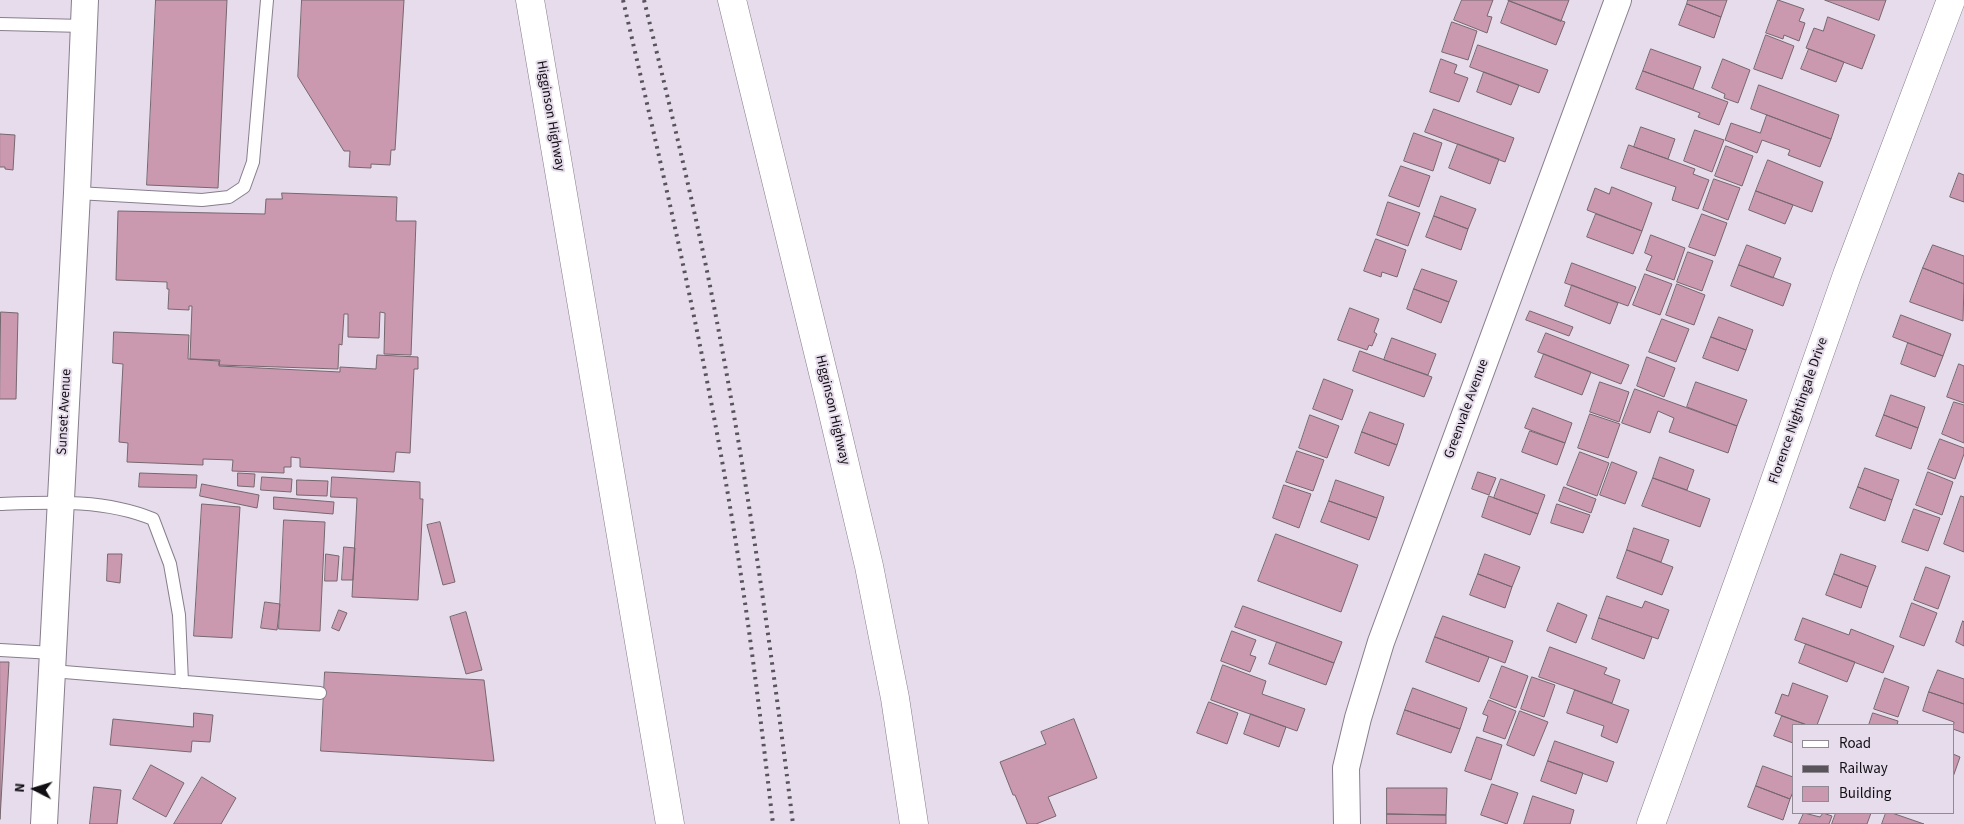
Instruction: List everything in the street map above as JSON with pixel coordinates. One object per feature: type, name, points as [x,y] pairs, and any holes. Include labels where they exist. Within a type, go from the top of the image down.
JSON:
[{"type":"main road","name":"Higginson Highway","points":[[530,0],[670,824]]},
{"type":"main road","name":"Higginson Highway","points":[[732,0],[869,566],[895,698],[914,824]]},
{"type":"main road","name":"Florence Nightingale Drive","points":[[1651,824],[1767,504],[1847,275],[1951,0]]},
{"type":"street","name":"Sunset Avenue","points":[[44,824],[77,193],[85,0]]},
{"type":"street","name":"Greenvale Avenue","points":[[1347,824],[1346,768],[1358,718],[1381,642],[1618,0]]},
{"type":"lane","points":[[77,193],[202,200],[229,197],[244,187],[253,162],[267,0]]},
{"type":"lane","points":[[0,24],[84,26]]},
{"type":"lane","points":[[0,504],[61,502],[132,510],[153,519],[170,564],[179,615],[182,682]]},
{"type":"lane","points":[[0,650],[52,662],[182,682],[320,693]]},
{"type":"building","points":[[156,0],[227,0],[218,188],[147,185]]},
{"type":"building","points":[[302,0],[404,0],[395,150],[391,150],[390,165],[371,164],[371,168],[349,167],[350,151],[344,151],[298,77]]},
{"type":"building","points":[[1462,0],[1493,0],[1487,16],[1492,17],[1487,33],[1454,20]]},
{"type":"building","points":[[1508,0],[1569,0],[1561,21]]},
{"type":"building","points":[[1688,0],[1727,0],[1721,17],[1687,4]]},
{"type":"building","points":[[1778,0],[1804,9],[1799,21],[1805,23],[1799,41],[1784,35],[1783,39],[1766,33]]},
{"type":"building","points":[[1825,0],[1886,0],[1879,20]]},
{"type":"building","points":[[1509,1],[1565,22],[1556,45],[1501,23]]},
{"type":"building","points":[[1687,4],[1721,17],[1714,38],[1679,25]]},
{"type":"building","points":[[1828,17],[1875,35],[1862,69],[1806,48],[1814,28],[1823,31]]},
{"type":"building","points":[[1452,22],[1477,31],[1468,60],[1442,52]]},
{"type":"building","points":[[1766,35],[1794,46],[1782,79],[1754,69]]},
{"type":"building","points":[[1478,45],[1548,70],[1539,93],[1470,67]]},
{"type":"building","points":[[1651,49],[1701,67],[1693,89],[1643,71]]},
{"type":"building","points":[[1809,49],[1844,62],[1836,82],[1801,69]]},
{"type":"building","points":[[1441,59],[1457,65],[1454,73],[1468,78],[1459,102],[1430,92]]},
{"type":"building","points":[[1723,59],[1750,70],[1738,103],[1724,98],[1725,94],[1712,88]]},
{"type":"building","points":[[1643,71],[1728,102],[1719,125],[1698,117],[1700,113],[1636,89]]},
{"type":"building","points":[[1484,72],[1519,85],[1511,105],[1477,92]]},
{"type":"building","points":[[1759,85],[1839,115],[1831,139],[1751,109]]},
{"type":"building","points":[[1434,109],[1514,138],[1505,162],[1425,132]]},
{"type":"building","points":[[1767,115],[1831,139],[1820,167],[1788,155],[1790,150],[1762,140],[1757,153],[1725,140],[1731,123],[1760,133]]},
{"type":"building","points":[[1641,127],[1675,139],[1668,159],[1634,147]]},
{"type":"building","points":[[1695,130],[1724,140],[1712,172],[1684,161]]},
{"type":"building","points":[[1414,133],[1442,143],[1433,171],[1404,161]]},
{"type":"building","points":[[0,134],[15,135],[13,170],[0,167]]},
{"type":"building","points":[[1458,144],[1499,159],[1490,184],[1449,168]]},
{"type":"building","points":[[1629,145],[1695,169],[1693,174],[1709,180],[1698,209],[1672,200],[1676,187],[1621,168]]},
{"type":"building","points":[[1726,146],[1753,156],[1742,186],[1715,176]]},
{"type":"building","points":[[1768,160],[1823,182],[1812,212],[1756,191]]},
{"type":"building","points":[[1401,166],[1430,176],[1419,207],[1389,196]]},
{"type":"building","points":[[1959,173],[1964,175],[1964,202],[1950,197]]},
{"type":"building","points":[[1714,179],[1740,188],[1728,220],[1703,210]]},
{"type":"building","points":[[1612,187],[1652,203],[1642,231],[1587,210],[1595,188],[1609,194]]},
{"type":"building","points":[[1756,191],[1793,205],[1785,224],[1749,210]]},
{"type":"building","points":[[282,193],[397,197],[396,221],[416,221],[411,355],[384,354],[385,313],[380,312],[379,338],[348,337],[348,314],[344,314],[342,345],[339,344],[338,369],[219,365],[220,360],[190,359],[192,306],[189,306],[189,310],[168,309],[169,289],[167,289],[167,282],[116,280],[118,211],[265,214],[266,199],[282,199]]},
{"type":"building","points":[[1441,196],[1476,209],[1468,229],[1434,216]]},
{"type":"building","points":[[1388,202],[1420,213],[1408,246],[1377,235]]},
{"type":"building","points":[[1596,214],[1642,231],[1633,254],[1587,237]]},
{"type":"building","points":[[1702,214],[1727,223],[1715,256],[1689,247]]},
{"type":"building","points":[[1434,216],[1468,229],[1461,250],[1426,237]]},
{"type":"building","points":[[1651,235],[1685,248],[1674,280],[1646,270],[1652,256],[1645,253]]},
{"type":"building","points":[[1376,239],[1406,250],[1397,277],[1382,272],[1381,277],[1364,271]]},
{"type":"building","points":[[1747,245],[1781,258],[1773,278],[1739,265]]},
{"type":"building","points":[[1933,245],[1964,256],[1964,284],[1923,268]]},
{"type":"building","points":[[1688,252],[1713,261],[1702,291],[1677,282]]},
{"type":"building","points":[[1572,263],[1636,287],[1628,306],[1565,283]]},
{"type":"building","points":[[1739,265],[1791,284],[1783,306],[1731,286]]},
{"type":"building","points":[[1923,268],[1964,284],[1963,321],[1910,302]]},
{"type":"building","points":[[1422,269],[1457,281],[1449,302],[1414,289]]},
{"type":"building","points":[[1645,274],[1672,284],[1660,315],[1633,305]]},
{"type":"building","points":[[1677,284],[1705,295],[1694,325],[1666,315]]},
{"type":"building","points":[[1572,285],[1618,303],[1610,324],[1565,306]]},
{"type":"building","points":[[1414,289],[1449,302],[1441,323],[1407,309]]},
{"type":"building","points":[[1350,308],[1379,319],[1374,332],[1377,334],[1372,346],[1369,345],[1367,350],[1338,340]]},
{"type":"building","points":[[1530,311],[1573,327],[1569,336],[1526,320]]},
{"type":"building","points":[[1,312],[18,313],[16,399],[0,399]]},
{"type":"building","points":[[1901,315],[1951,334],[1943,356],[1893,337]]},
{"type":"building","points":[[1719,317],[1753,330],[1746,350],[1711,337]]},
{"type":"building","points":[[1662,319],[1689,329],[1676,362],[1649,352]]},
{"type":"building","points":[[114,332],[189,335],[188,359],[219,361],[219,366],[340,372],[340,367],[376,369],[377,355],[418,357],[418,369],[414,369],[410,453],[396,452],[394,472],[300,467],[300,458],[291,457],[291,467],[284,467],[284,473],[232,471],[233,460],[203,459],[203,465],[127,462],[128,443],[119,442],[123,364],[113,363]]},
{"type":"building","points":[[1546,333],[1629,365],[1621,384],[1538,352]]},
{"type":"building","points":[[1711,337],[1746,350],[1738,371],[1703,358]]},
{"type":"building","points":[[1392,338],[1436,354],[1428,375],[1384,360]]},
{"type":"building","points":[[1908,343],[1943,356],[1935,377],[1901,364]]},
{"type":"building","points":[[1360,351],[1432,377],[1424,397],[1353,371]]},
{"type":"building","points":[[1544,354],[1591,372],[1582,395],[1535,377]]},
{"type":"building","points":[[1647,357],[1675,368],[1664,397],[1637,386]]},
{"type":"building","points":[[1959,364],[1964,366],[1964,403],[1947,397]]},
{"type":"building","points":[[1324,379],[1353,390],[1342,420],[1313,409]]},
{"type":"building","points":[[1600,382],[1629,392],[1619,422],[1590,412]]},
{"type":"building","points":[[1696,382],[1747,400],[1737,426],[1687,407]]},
{"type":"building","points":[[1635,389],[1737,426],[1728,453],[1669,432],[1674,418],[1658,411],[1650,433],[1622,423]]},
{"type":"building","points":[[1891,395],[1925,407],[1918,428],[1884,415]]},
{"type":"building","points":[[1954,402],[1964,405],[1964,443],[1942,434]]},
{"type":"building","points":[[1533,408],[1572,423],[1565,443],[1525,428]]},
{"type":"building","points":[[1370,412],[1404,424],[1397,445],[1362,432]]},
{"type":"building","points":[[1590,414],[1620,424],[1608,458],[1578,448]]},
{"type":"building","points":[[1310,415],[1339,426],[1327,458],[1299,448]]},
{"type":"building","points":[[1884,415],[1918,428],[1911,449],[1876,436]]},
{"type":"building","points":[[1530,431],[1565,443],[1557,465],[1522,452]]},
{"type":"building","points":[[1362,432],[1397,445],[1389,466],[1355,453]]},
{"type":"building","points":[[1940,439],[1964,448],[1964,454],[1955,479],[1928,469]]},
{"type":"building","points":[[1297,451],[1324,460],[1313,491],[1286,482]]},
{"type":"building","points":[[1580,452],[1609,463],[1597,496],[1567,485]]},
{"type":"building","points":[[1660,457],[1694,470],[1687,490],[1653,478]]},
{"type":"building","points":[[1612,462],[1637,472],[1625,504],[1600,495]]},
{"type":"building","points":[[1865,468],[1899,480],[1892,500],[1858,487]]},
{"type":"building","points":[[1478,472],[1496,478],[1489,495],[1472,489]]},
{"type":"building","points":[[1928,472],[1953,482],[1942,515],[1916,505]]},
{"type":"building","points":[[140,473],[197,475],[196,488],[139,487]]},
{"type":"building","points":[[238,473],[255,474],[254,487],[238,486]]},
{"type":"building","points":[[262,477],[292,479],[291,492],[261,490]]},
{"type":"building","points":[[332,477],[420,482],[420,499],[423,499],[418,600],[352,597],[357,498],[331,497]]},
{"type":"building","points":[[1653,478],[1710,499],[1700,527],[1642,506]]},
{"type":"building","points":[[1501,479],[1545,495],[1538,514],[1494,498]]},
{"type":"building","points":[[297,480],[328,481],[327,496],[297,495]]},
{"type":"building","points":[[1336,480],[1384,497],[1377,518],[1329,501]]},
{"type":"building","points":[[202,484],[259,495],[257,508],[200,496]]},
{"type":"building","points":[[1284,485],[1311,494],[1299,528],[1273,518]]},
{"type":"building","points":[[1564,487],[1596,499],[1591,513],[1559,501]]},
{"type":"building","points":[[1858,487],[1892,500],[1885,521],[1850,508]]},
{"type":"building","points":[[1489,496],[1538,514],[1530,535],[1482,517]]},
{"type":"building","points":[[1961,496],[1964,497],[1964,552],[1944,544]]},
{"type":"building","points":[[274,497],[334,502],[333,514],[274,509]]},
{"type":"building","points":[[1329,501],[1377,518],[1369,540],[1321,522]]},
{"type":"building","points":[[202,504],[240,507],[232,638],[194,636]]},
{"type":"building","points":[[1557,504],[1590,515],[1583,533],[1551,523]]},
{"type":"building","points":[[1914,509],[1940,518],[1928,551],[1902,542]]},
{"type":"building","points":[[284,520],[325,522],[320,631],[279,629]]},
{"type":"building","points":[[440,522],[455,582],[443,585],[427,525]]},
{"type":"building","points":[[1634,528],[1669,540],[1661,562],[1627,550]]},
{"type":"building","points":[[1276,534],[1358,565],[1341,612],[1258,581]]},
{"type":"building","points":[[344,547],[355,548],[353,580],[342,580]]},
{"type":"building","points":[[1627,550],[1673,567],[1662,595],[1617,578]]},
{"type":"building","points":[[108,554],[122,554],[120,583],[107,581]]},
{"type":"building","points":[[326,554],[339,556],[337,581],[325,581]]},
{"type":"building","points":[[1485,554],[1520,567],[1512,587],[1478,574]]},
{"type":"building","points":[[1841,554],[1876,566],[1868,587],[1834,574]]},
{"type":"building","points":[[1926,567],[1950,576],[1938,609],[1914,600]]},
{"type":"building","points":[[1478,574],[1512,587],[1505,608],[1470,595]]},
{"type":"building","points":[[1834,574],[1868,587],[1861,608],[1826,595]]},
{"type":"building","points":[[1607,596],[1642,608],[1645,601],[1669,610],[1658,639],[1599,618]]},
{"type":"building","points":[[265,602],[280,604],[277,630],[261,628]]},
{"type":"building","points":[[1558,603],[1587,615],[1576,643],[1547,631]]},
{"type":"building","points":[[1912,603],[1937,613],[1924,646],[1900,637]]},
{"type":"building","points":[[1243,606],[1342,642],[1334,663],[1235,627]]},
{"type":"building","points":[[339,610],[347,613],[339,631],[332,628]]},
{"type":"building","points":[[466,612],[482,670],[466,674],[450,617]]},
{"type":"building","points":[[1443,616],[1513,641],[1505,663],[1435,637]]},
{"type":"building","points":[[1599,618],[1652,637],[1644,659],[1592,639]]},
{"type":"building","points":[[1803,618],[1849,635],[1851,629],[1894,646],[1883,673],[1795,640]]},
{"type":"building","points":[[1964,622],[1964,646],[1956,642]]},
{"type":"building","points":[[1232,631],[1256,640],[1250,655],[1256,657],[1250,672],[1221,661]]},
{"type":"building","points":[[1435,637],[1489,657],[1479,682],[1426,662]]},
{"type":"building","points":[[1277,642],[1334,663],[1326,685],[1269,664]]},
{"type":"building","points":[[1806,644],[1855,662],[1847,682],[1799,663]]},
{"type":"building","points":[[1550,647],[1607,668],[1604,674],[1620,680],[1612,703],[1539,677]]},
{"type":"building","points":[[0,662],[9,662],[0,819]]},
{"type":"building","points":[[1223,665],[1266,681],[1262,694],[1305,709],[1297,731],[1211,700]]},
{"type":"building","points":[[1502,666],[1528,676],[1516,708],[1490,698]]},
{"type":"building","points":[[1938,670],[1964,679],[1964,704],[1929,692]]},
{"type":"building","points":[[325,672],[484,680],[494,761],[321,751]]},
{"type":"building","points":[[1532,677],[1555,685],[1544,717],[1521,709]]},
{"type":"building","points":[[1885,678],[1909,687],[1898,717],[1874,709]]},
{"type":"building","points":[[1793,683],[1828,696],[1817,724],[1804,724],[1775,713],[1782,694],[1788,696]]},
{"type":"building","points":[[1413,688],[1467,708],[1460,729],[1405,710]]},
{"type":"building","points":[[1575,690],[1629,710],[1617,743],[1601,736],[1604,726],[1567,713]]},
{"type":"building","points":[[1929,692],[1964,704],[1964,733],[1954,729],[1954,722],[1923,711]]},
{"type":"building","points":[[1489,700],[1516,711],[1505,739],[1483,731],[1488,716],[1483,714]]},
{"type":"building","points":[[1209,702],[1238,713],[1227,744],[1197,733]]},
{"type":"building","points":[[1405,710],[1460,729],[1451,753],[1397,734]]},
{"type":"building","points":[[1520,711],[1548,722],[1534,756],[1507,745]]},
{"type":"building","points":[[194,713],[213,715],[210,742],[192,741],[191,752],[110,745],[113,719],[193,727]]},
{"type":"building","points":[[1873,713],[1898,721],[1897,724],[1869,724]]},
{"type":"building","points":[[1251,714],[1286,727],[1279,747],[1244,734]]},
{"type":"building","points":[[1782,716],[1804,724],[1792,724],[1792,743],[1774,736]]},
{"type":"building","points":[[1074,719],[1097,778],[1048,797],[1056,816],[1036,824],[1027,824],[1000,762],[1046,744],[1041,732]]},
{"type":"building","points":[[1477,737],[1502,745],[1491,780],[1465,771]]},
{"type":"building","points":[[1555,741],[1614,762],[1607,782],[1548,761]]},
{"type":"building","points":[[1954,754],[1960,757],[1954,774]]},
{"type":"building","points":[[1548,761],[1583,773],[1576,794],[1541,781]]},
{"type":"building","points":[[151,765],[184,783],[166,817],[133,799]]},
{"type":"building","points":[[1763,766],[1792,777],[1792,794],[1790,799],[1756,786]]},
{"type":"building","points":[[202,777],[236,798],[221,824],[174,824]]},
{"type":"building","points":[[1492,784],[1518,793],[1507,824],[1481,815]]},
{"type":"building","points":[[1756,786],[1790,799],[1783,820],[1748,807]]},
{"type":"building","points":[[94,787],[121,790],[117,824],[90,824]]},
{"type":"building","points":[[1387,788],[1447,788],[1446,815],[1387,814]]},
{"type":"building","points":[[1533,796],[1574,810],[1570,824],[1524,824]]},
{"type":"building","points":[[1387,814],[1446,815],[1446,824],[1387,824]]},
{"type":"building","points":[[1804,814],[1820,817],[1822,814],[1832,816],[1829,824],[1799,824]]},
{"type":"building","points":[[1836,814],[1871,814],[1867,824],[1832,824]]},
{"type":"building","points":[[1886,814],[1895,814],[1924,824],[1882,824]]},
{"type":"railway","points":[[623,0],[672,213],[716,426],[745,601],[773,824]]},
{"type":"railway","points":[[644,0],[707,271],[733,409],[775,685],[793,824]]}]
